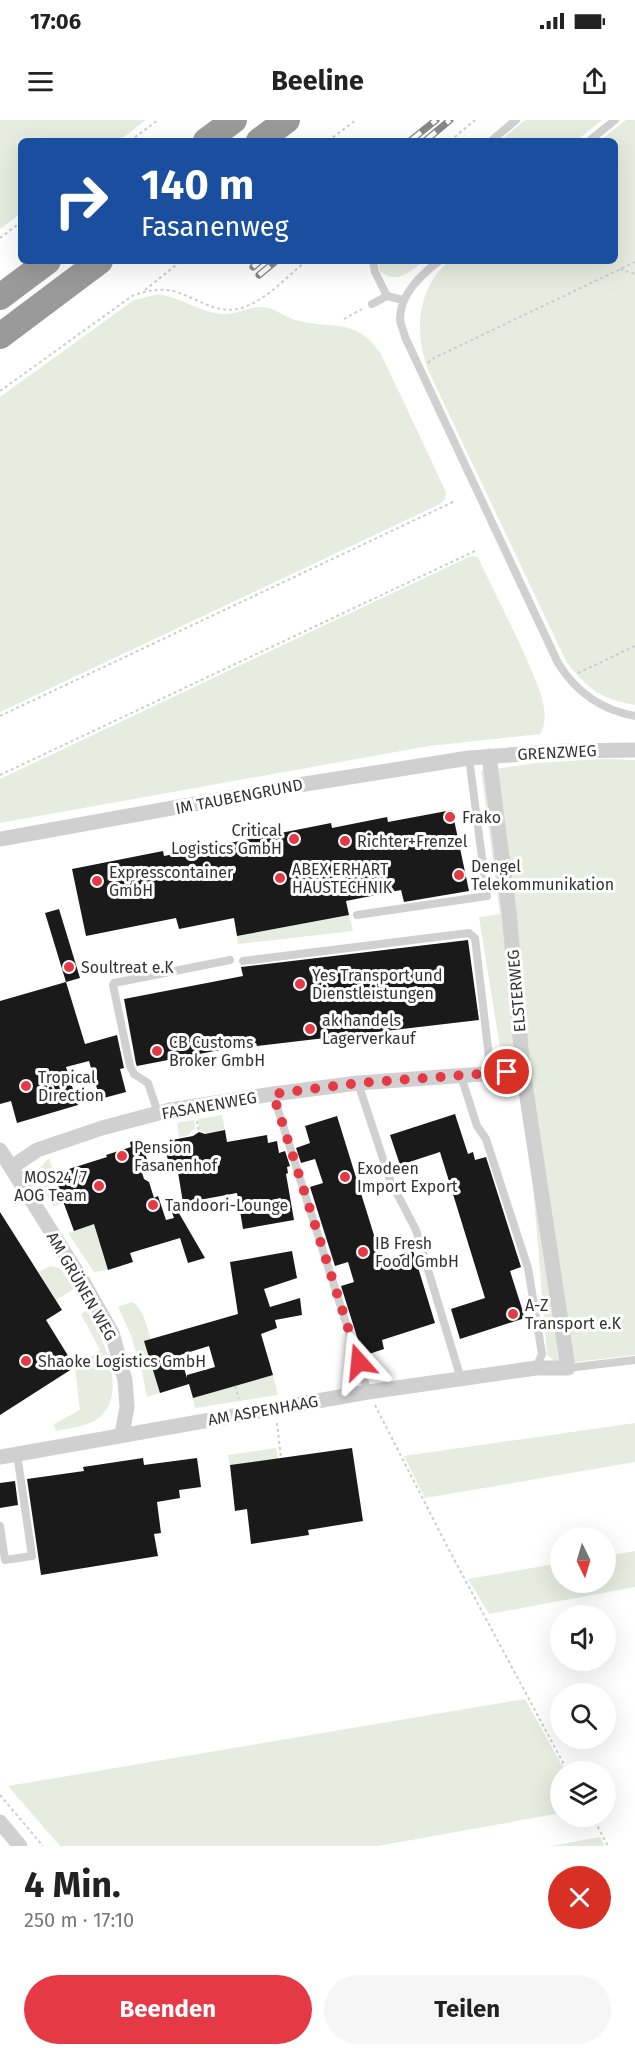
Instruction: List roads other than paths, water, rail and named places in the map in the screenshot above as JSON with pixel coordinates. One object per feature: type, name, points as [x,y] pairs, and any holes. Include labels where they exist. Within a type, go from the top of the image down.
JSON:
[{"type":"highway","points":[[210,138],[234,120]]},
{"type":"highway","points":[[263,138],[287,120]]},
{"type":"highway","points":[[3,294],[44,264]]},
{"type":"highway","points":[[0,336],[96,264]]},
{"type":"street","name":"GRENZWEG","points":[[479,757],[564,751],[635,750]]},
{"type":"street","name":"IM TAUBENGRUND","points":[[0,839],[305,784],[479,757]]},
{"type":"street","name":"ELSTERWEG","points":[[479,757],[509,912],[524,1071],[568,1368]]},
{"type":"street","name":"FASANENWEG","points":[[12,1167],[37,1150],[102,1128],[158,1113],[358,1083],[524,1071]]},
{"type":"street","name":"AM GRÜNEN WEG","points":[[0,1150],[83,1282],[112,1333],[125,1380],[127,1407],[122,1434]]},
{"type":"street","name":"AM ASPENHAAG","points":[[0,1457],[368,1392],[536,1368],[568,1368]]},
{"type":"street","points":[[0,1822],[20,1846]]},
{"type":"lane","points":[[495,138],[516,120]]},
{"type":"lane","points":[[593,138],[615,120]]},
{"type":"lane","points":[[374,264],[387,296]]},
{"type":"lane","points":[[436,264],[412,286],[403,300],[400,320],[405,337],[567,679],[598,704],[613,711],[635,716]]},
{"type":"lane","points":[[372,304],[387,296],[403,300]]},
{"type":"lane","points":[[357,915],[487,896],[479,757]]},
{"type":"lane","points":[[243,961],[470,933],[474,939],[491,1074]]},
{"type":"lane","points":[[158,1113],[148,1083],[134,1074],[130,1066],[112,986],[114,983],[230,960]]},
{"type":"lane","points":[[461,1076],[477,1126],[486,1139],[528,1268],[542,1354],[536,1368]]},
{"type":"lane","points":[[358,1083],[390,1180],[416,1230],[461,1379]]},
{"type":"lane","points":[[273,1094],[368,1392]]},
{"type":"lane","name":"AM ASPENHAAG","points":[[568,1368],[635,1360]]},
{"type":"lane","points":[[0,1526],[5,1560],[32,1556],[17,1454]]},
{"type":"railway","points":[[414,138],[436,120]]},
{"type":"railway","points":[[429,138],[450,120]]},
{"type":"railway","points":[[253,267],[256,264]]},
{"type":"railway","points":[[259,275],[272,264]]},
{"type":"place","name":"Frako","points":[[450,817]]},
{"type":"place","name":"Critical Logistics GmbH","points":[[294,839]]},
{"type":"place","name":"Richter+Frenzel","points":[[345,841]]},
{"type":"place","name":"Dengel Telekommunikation","points":[[459,875]]},
{"type":"place","name":"ABEX ERHART HAUSTECHNIK","points":[[280,878]]},
{"type":"place","name":"Expresscontainer GmbH","points":[[97,881]]},
{"type":"place","name":"Soultreat e.K","points":[[69,967]]},
{"type":"place","name":"Yes Transport und Dienstleistungen","points":[[300,984]]},
{"type":"place","name":"ak handels Lagerverkauf","points":[[310,1029]]},
{"type":"place","name":"CB Customs Broker GmbH","points":[[157,1051]]},
{"type":"place","name":"Tropical Direction","points":[[26,1086]]},
{"type":"place","name":"Pension Fasanenhof","points":[[122,1156]]},
{"type":"place","name":"Exodeen Import Export","points":[[345,1177]]},
{"type":"place","name":"MOS24/7 AOG Team","points":[[99,1186]]},
{"type":"place","name":"Tandoori-Lounge","points":[[153,1205]]},
{"type":"place","name":"IB Fresh Food GmbH","points":[[363,1252]]},
{"type":"place","name":"A-Z Transport e.K","points":[[513,1314]]},
{"type":"place","name":"Shaoke Logistics GmbH","points":[[26,1361]]}]
